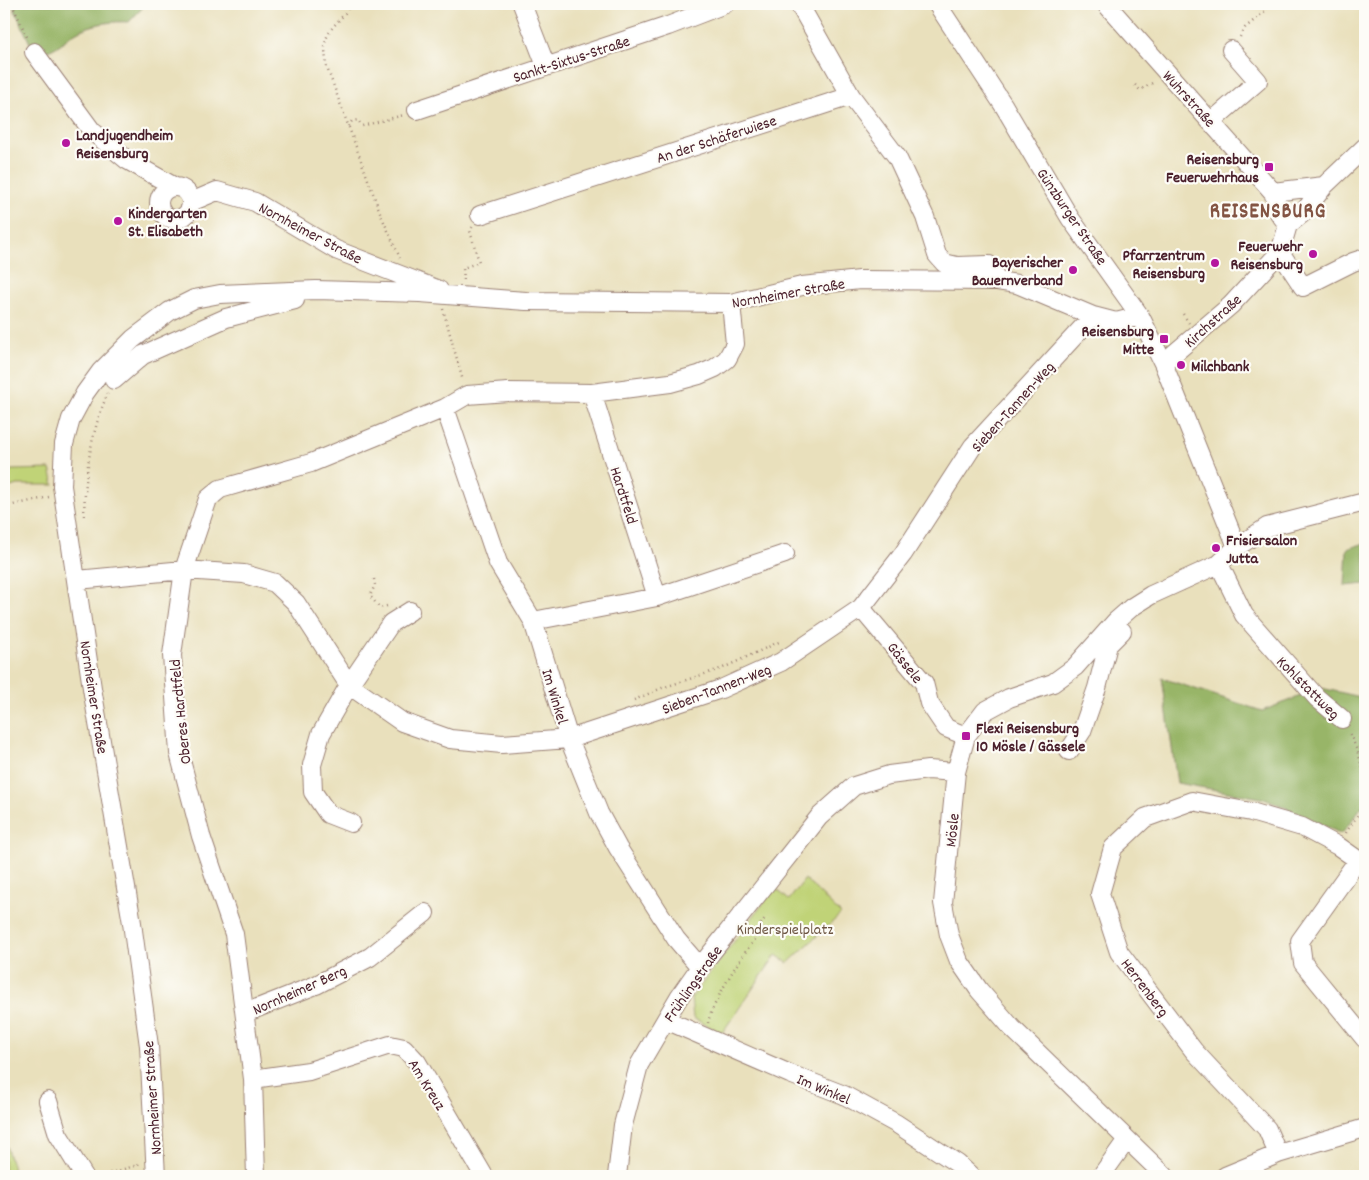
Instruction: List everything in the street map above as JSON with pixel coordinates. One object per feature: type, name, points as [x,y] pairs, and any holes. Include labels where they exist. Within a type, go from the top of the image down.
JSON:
[{"type":"street","points":[[522,4],[546,66]]},
{"type":"street","name":"Sankt-Sixtus-Straße","points":[[417,110],[668,26],[725,4]]},
{"type":"street","points":[[798,4],[851,96],[897,157],[925,217],[937,255],[944,263],[957,266],[989,265],[997,281]]},
{"type":"street","name":"Günzburger Straße","points":[[937,4],[1004,106],[1066,211],[1140,316],[1163,363],[1237,547]]},
{"type":"street","name":"Wuhrstraße","points":[[1106,4],[1273,192]]},
{"type":"street","points":[[1211,122],[1258,81],[1231,50]]},
{"type":"street","points":[[34,52],[92,131],[127,160],[187,192],[191,202]]},
{"type":"street","name":"An der Schäferwiese","points":[[480,214],[851,96]]},
{"type":"street","points":[[1324,186],[1273,192],[1279,213],[1288,225],[1303,214],[1324,186],[1365,148]]},
{"type":"street","name":"Nornheimer Straße","points":[[175,187],[167,190],[160,197],[160,208],[166,216],[175,219],[185,216],[191,207],[191,202],[217,191],[255,202],[336,250],[458,297]]},
{"type":"street","name":"Kirchstraße","points":[[1163,363],[1231,305],[1280,252],[1288,225]]},
{"type":"street","points":[[1280,252],[1303,287],[1365,258]]},
{"type":"street","name":"Nornheimer Straße","points":[[156,1176],[149,1046],[132,923],[92,688],[63,494],[62,462],[66,435],[71,419],[85,393],[101,371],[133,339],[170,311],[194,299],[220,294],[316,290],[420,293],[439,296],[526,301],[731,303],[802,286],[860,280],[997,281],[1018,284],[1093,316],[1116,322],[1140,316]]},
{"type":"street","points":[[220,294],[226,318]]},
{"type":"street","points":[[114,380],[143,355],[226,318],[295,300]]},
{"type":"street","points":[[445,408],[467,395],[508,392],[592,394],[670,383],[715,368],[727,359],[735,344],[731,303]]},
{"type":"street","name":"Sieben-Tannen-Weg","points":[[77,580],[184,570],[244,574],[275,583],[296,603],[349,685],[402,722],[450,739],[502,744],[569,740],[720,689],[781,662],[862,608],[903,554],[973,446],[1093,316]]},
{"type":"street","name":"Hardtfeld","points":[[592,394],[657,597]]},
{"type":"street","name":"Oberes Hardtfeld","points":[[256,1176],[253,1079],[234,934],[201,836],[179,753],[172,655],[184,570],[208,499],[220,489],[311,463],[445,408]]},
{"type":"street","name":"Im Winkel","points":[[445,408],[498,563],[533,621],[569,740],[599,813],[618,848],[676,939],[700,967]]},
{"type":"street","name":"Mösle","points":[[1165,1176],[1012,1028],[979,990],[960,960],[949,935],[944,903],[956,772],[966,736],[985,712],[1009,698],[1053,683],[1075,667],[1116,621],[1132,607],[1151,595],[1219,564],[1237,547],[1268,527],[1365,502]]},
{"type":"street","points":[[533,621],[657,597],[785,554]]},
{"type":"street","name":"Kohlstattweg","points":[[1219,564],[1244,615],[1317,698],[1342,719]]},
{"type":"street","name":"Gässele","points":[[862,608],[924,683],[929,702],[946,728],[966,736]]},
{"type":"street","points":[[351,823],[328,814],[314,792],[312,765],[320,734],[349,685],[391,623],[410,611]]},
{"type":"street","points":[[1069,751],[1085,722],[1097,688],[1108,645],[1123,629],[1116,621]]},
{"type":"street","name":"Frühlingstraße","points":[[617,1176],[623,1125],[639,1065],[700,967],[819,817],[854,786],[889,775],[928,770],[956,772]]},
{"type":"street","name":"Herrenberg","points":[[1278,1154],[1267,1130],[1194,1051],[1119,952],[1100,894],[1113,848],[1140,831],[1145,818],[1192,801],[1252,812],[1302,827],[1362,862],[1300,941],[1303,963],[1365,1039]]},
{"type":"street","name":"Nornheimer Berg","points":[[245,1013],[316,986],[370,957],[425,912]]},
{"type":"street","name":"Im Winkel","points":[[666,1020],[790,1074],[844,1095],[898,1124],[958,1164],[971,1176]]},
{"type":"street","name":"Am Kreuz","points":[[253,1079],[309,1071],[390,1045],[404,1048],[417,1062],[484,1176]]},
{"type":"street","points":[[48,1101],[58,1134],[84,1176]]},
{"type":"street","points":[[1225,1176],[1278,1154],[1365,1128]]},
{"type":"street","points":[[1101,1176],[1126,1140]]},
{"type":"path","points":[[12,4],[34,52]]},
{"type":"path","points":[[350,4],[347,14],[336,23],[326,40],[326,64],[381,215],[408,277]]},
{"type":"path","points":[[1231,50],[1246,28],[1264,11]]},
{"type":"path","points":[[1135,85],[1140,90],[1154,82]]},
{"type":"path","points":[[348,126],[352,121],[358,120],[362,126],[396,115]]},
{"type":"path","points":[[463,271],[463,268],[480,262],[470,231],[480,214]]},
{"type":"path","points":[[439,296],[467,395]]},
{"type":"path","points":[[84,519],[84,495],[96,419],[114,380]]},
{"type":"path","points":[[4,507],[63,494]]},
{"type":"path","points":[[374,579],[375,585],[370,596],[380,608],[388,606]]},
{"type":"path","points":[[632,701],[662,688],[723,668],[788,638]]},
{"type":"path","name":"Kohlstattweg","points":[[1342,719],[1358,749],[1364,778],[1362,805],[1354,820]]},
{"type":"path","points":[[707,1026],[714,1002],[758,936],[762,934],[761,924],[765,918]]},
{"type":"path","points":[[744,929],[758,936]]},
{"type":"path","points":[[100,1176],[138,1165],[145,1148],[155,1141]]},
{"type":"green space","points":[[12,4],[146,4],[129,22],[106,23],[89,27],[76,32],[55,48],[34,52]]},
{"type":"green space","points":[[50,469],[54,485],[17,485],[4,489],[4,473],[12,470]]},
{"type":"green space","points":[[1365,543],[1365,584],[1345,586],[1347,549]]},
{"type":"green space","points":[[1162,678],[1262,711],[1321,688],[1365,698],[1365,802],[1342,834],[1267,799],[1177,783]]},
{"type":"green space","name":"Kinderspielplatz","points":[[805,879],[841,914],[788,963],[776,955],[722,1033],[693,1018],[691,998],[775,888],[789,900]]},
{"type":"green space","points":[[4,1138],[15,1176],[4,1176]]},
{"type":"place","name":"Landjugendheim Reisensburg","points":[[66,143]]},
{"type":"place","name":"Reisensburg Feuerwehrhaus","points":[[1269,167]]},
{"type":"place","name":"Kindergarten St. Elisabeth","points":[[118,221]]},
{"type":"place","name":"Feuerwehr Reisensburg","points":[[1313,254]]},
{"type":"place","name":"Pfarrzentrum Reisensburg","points":[[1215,263]]},
{"type":"place","name":"Bayerischer Bauernverband","points":[[1073,270]]},
{"type":"place","name":"Reisensburg Mitte","points":[[1164,339]]},
{"type":"place","name":"Milchbank","points":[[1181,365]]},
{"type":"place","name":"Frisiersalon Jutta","points":[[1216,548]]},
{"type":"place","name":"Flexi Reisensburg 10 Mösle / Gässele","points":[[966,736]]},
{"type":"district","name":"REISENSBURG","points":[[1268,210]]}]
